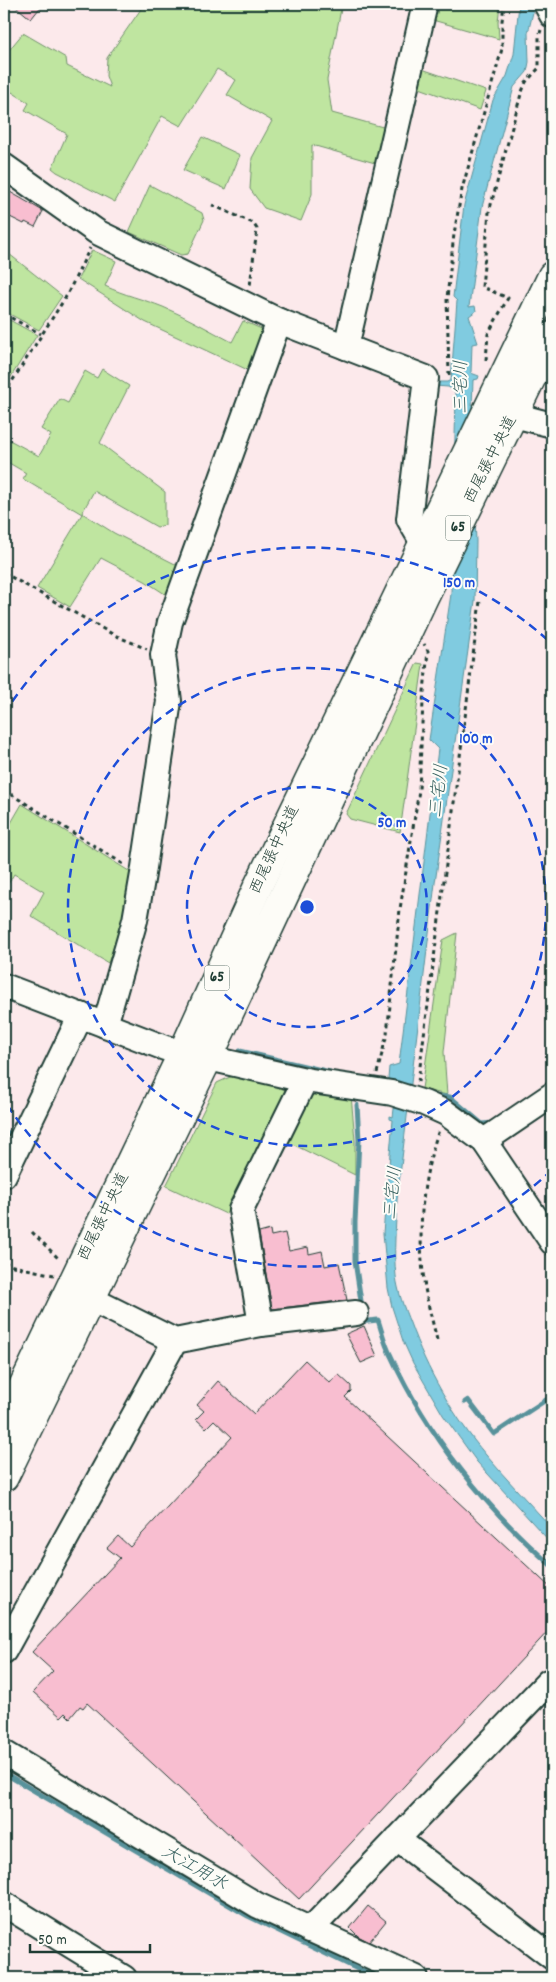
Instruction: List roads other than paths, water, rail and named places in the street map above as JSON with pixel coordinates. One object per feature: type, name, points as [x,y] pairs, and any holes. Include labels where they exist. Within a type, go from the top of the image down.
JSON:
[{"type":"main road","name":"西尾張中央道","points":[[196,1055],[259,884],[552,276]]},
{"type":"main road","name":"西尾張中央道","points":[[4,1477],[83,1289],[196,1055],[419,609],[552,336]]},
{"type":"main road","name":"西尾張中央道","points":[[4,1426],[10,1395],[83,1289]]},
{"type":"street","points":[[346,347],[425,4]]},
{"type":"street","points":[[4,166],[97,232],[279,321],[426,378],[409,518],[426,536]]},
{"type":"street","points":[[4,1175],[19,1144],[93,1020],[135,920],[144,874],[169,700],[163,655],[170,622],[279,321]]},
{"type":"street","points":[[514,415],[552,425]]},
{"type":"street","points":[[4,986],[165,1048],[305,1080],[399,1096],[446,1113],[484,1141],[552,1242]]},
{"type":"street","points":[[261,1324],[240,1210],[305,1080]]},
{"type":"street","points":[[484,1141],[552,1094]]},
{"type":"street","points":[[83,1289],[175,1342],[261,1324],[356,1313]]},
{"type":"street","points":[[4,1652],[175,1342]]},
{"type":"street","points":[[310,1930],[548,1682],[552,1685]]},
{"type":"street","points":[[5,1760],[257,1905],[416,1978]]},
{"type":"street","points":[[397,1839],[552,1957]]},
{"type":"street","points":[[4,1904],[124,1978]]},
{"type":"water","name":"三宅川","points":[[519,4],[535,4],[528,33],[529,62],[527,72],[514,87],[482,207],[469,307],[475,306],[476,311],[469,316],[478,343],[472,344],[471,373],[479,376],[478,379],[473,380],[471,435],[476,541],[475,601],[435,883],[397,1200],[395,1267],[403,1306],[424,1358],[442,1392],[463,1425],[486,1455],[552,1528],[552,1544],[477,1462],[443,1415],[413,1363],[403,1341],[392,1307],[388,1288],[383,1233],[393,1120],[390,1119],[390,1116],[393,1117],[397,1085],[388,1079],[389,1067],[399,1064],[438,749],[429,740],[451,594],[456,397],[454,390],[448,387],[435,386],[435,382],[451,380],[457,301],[453,297],[464,205],[493,100],[507,76],[514,54]]},
{"type":"waterway","points":[[240,1051],[330,1072]]},
{"type":"waterway","points":[[432,1096],[450,1097],[482,1124],[493,1123]]},
{"type":"waterway","points":[[357,1105],[359,1140],[355,1261],[361,1301]]},
{"type":"waterway","points":[[4,1131],[15,1136]]},
{"type":"waterway","points":[[359,1322],[378,1320],[387,1347],[406,1385],[422,1414],[441,1442],[482,1496],[504,1521],[552,1566]]},
{"type":"waterway","points":[[465,1402],[468,1400],[494,1434],[552,1396]]},
{"type":"waterway","name":"大江用水","points":[[4,1773],[248,1916],[376,1978]]}]
